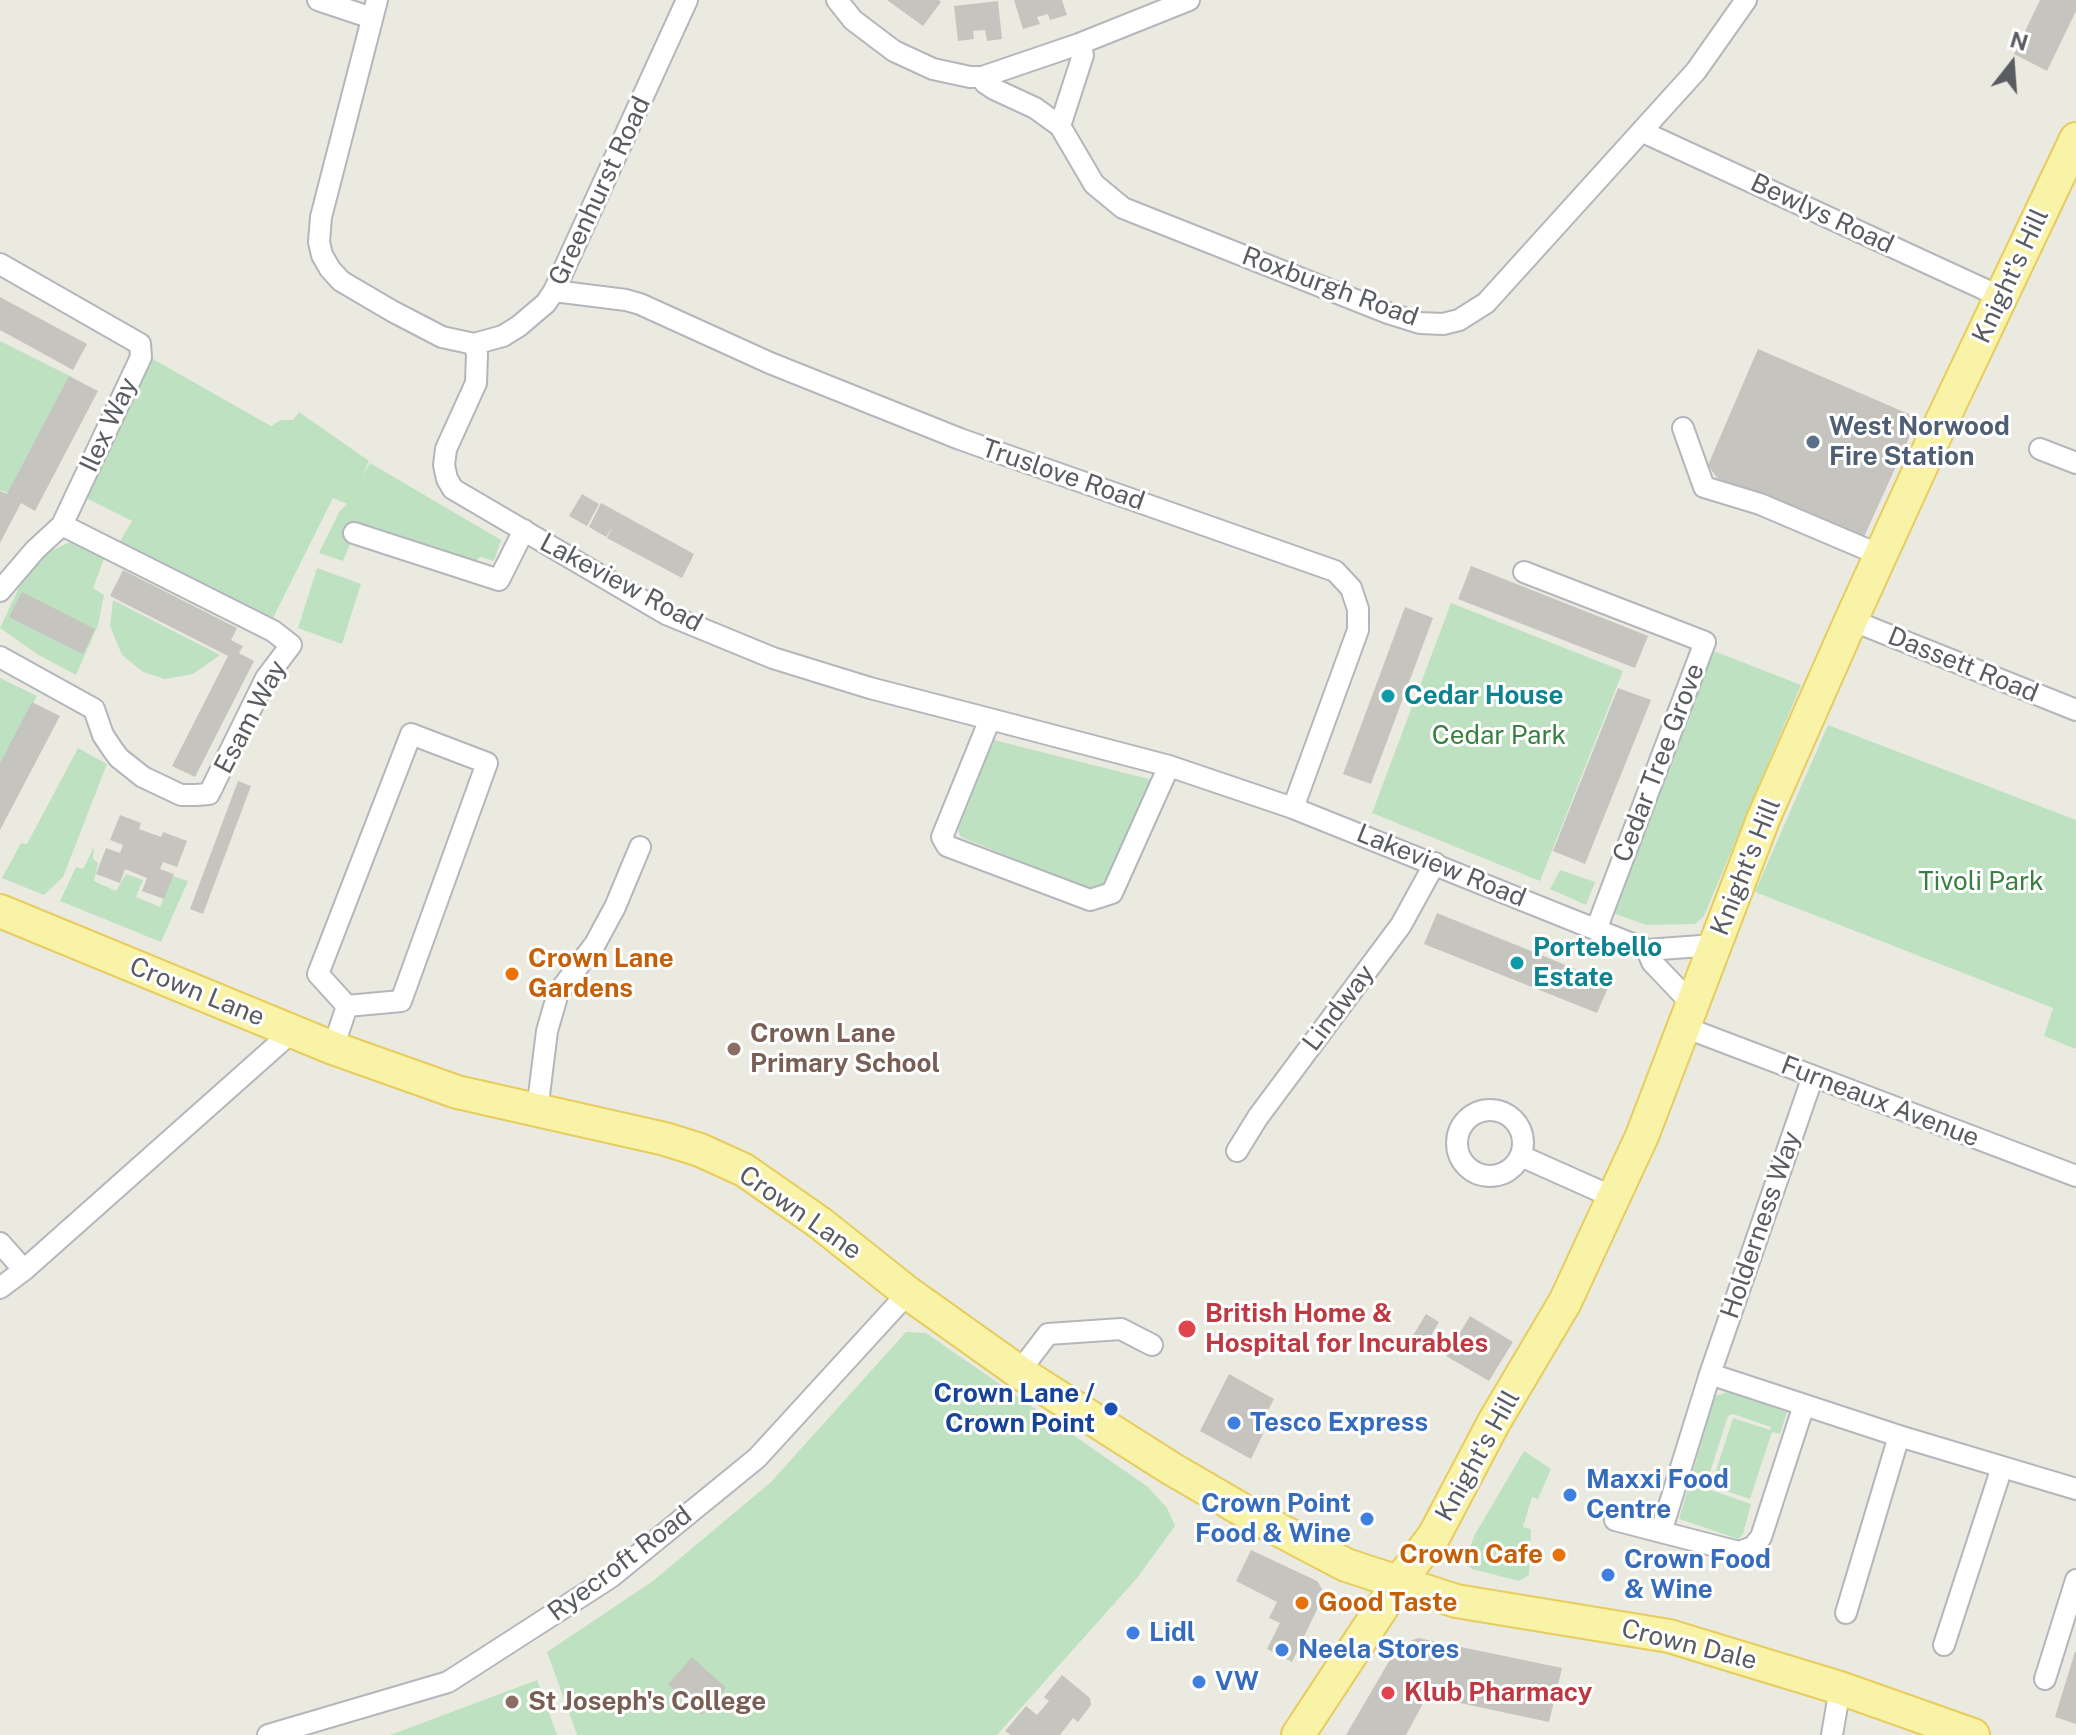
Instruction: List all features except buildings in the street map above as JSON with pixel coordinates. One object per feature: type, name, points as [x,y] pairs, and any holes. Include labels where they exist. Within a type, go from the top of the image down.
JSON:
[{"type":"main road","name":"Knight's Hill","points":[[1298,1735],[1398,1583],[1434,1536],[1494,1422],[1565,1302],[1615,1198],[1764,817],[1880,555],[2076,139]]},
{"type":"main road","name":"Crown Lane","points":[[5,913],[333,1048],[457,1092],[665,1139],[700,1150],[744,1170],[1019,1372],[1172,1469],[1321,1554],[1398,1583]]},
{"type":"main road","name":"Crown Dale","points":[[1398,1583],[1456,1601],[1669,1636],[1840,1688],[1973,1735]]},
{"type":"street","points":[[318,0],[375,9],[321,217],[319,242],[322,255],[341,281],[392,311],[442,337],[474,344]]},
{"type":"street","name":"Greenhurst Road","points":[[474,344],[503,336],[519,326],[546,303],[554,291],[687,0]]},
{"type":"street","points":[[837,0],[853,20],[894,51],[944,73],[982,77],[1079,44],[1189,0]]},
{"type":"street","name":"Roxburgh Road","points":[[982,77],[994,89],[1035,108],[1060,126],[1094,184],[1123,208],[1388,313],[1420,323],[1443,324],[1473,313],[1486,303],[1643,132],[1704,60],[1746,0]]},
{"type":"street","points":[[1060,126],[1083,55],[1079,44]]},
{"type":"street","name":"Bewlys Road","points":[[1643,132],[2001,297]]},
{"type":"street","name":"Ilex Way","points":[[0,264],[140,344],[141,357],[62,525],[35,550],[0,591]]},
{"type":"street","name":"Truslove Road","points":[[554,291],[640,304],[770,363],[960,439],[1335,571],[1351,588],[1358,609],[1358,630],[1293,808]]},
{"type":"street","name":"Lakeview Road","points":[[474,344],[477,354],[476,383],[446,449],[444,465],[453,489],[666,614],[773,658],[870,688],[1169,766],[1293,808],[1647,950],[1714,945]]},
{"type":"street","points":[[1683,428],[1704,487],[1760,504],[1880,555]]},
{"type":"street","points":[[2040,449],[2076,463]]},
{"type":"street","name":"Esam Way","points":[[0,657],[94,709],[103,735],[113,750],[143,777],[181,795],[209,794],[266,678],[291,645],[273,631],[62,525]]},
{"type":"street","points":[[354,533],[499,580],[524,530]]},
{"type":"street","name":"Cedar Tree Grove","points":[[1524,572],[1705,642],[1596,930]]},
{"type":"street","name":"Dassett Road","points":[[1851,620],[2076,710]]},
{"type":"street","points":[[990,719],[942,837],[947,846],[1090,900],[1112,893],[1169,766]]},
{"type":"street","points":[[411,734],[487,763],[401,1001],[347,1006],[318,974],[411,734]]},
{"type":"street","points":[[537,1111],[547,1031],[558,993],[595,944],[615,907],[640,847]]},
{"type":"street","name":"Lindway","points":[[1237,1151],[1258,1117],[1401,925],[1435,863]]},
{"type":"street","points":[[1647,950],[1688,1016]]},
{"type":"street","points":[[333,1048],[347,1006]]},
{"type":"street","name":"Furneaux Avenue","points":[[1688,1016],[1813,1076],[2076,1176]]},
{"type":"street","points":[[0,1288],[293,1031]]},
{"type":"street","name":"Holderness Way","points":[[1661,1532],[1710,1374],[1813,1076]]},
{"type":"street","points":[[1521,1156],[1615,1198]]},
{"type":"street","points":[[0,1243],[24,1270]]},
{"type":"street","name":"Ryecroft Road","points":[[268,1735],[448,1682],[611,1577],[757,1458],[908,1293]]},
{"type":"street","points":[[1019,1372],[1048,1334],[1121,1329],[1152,1345]]},
{"type":"street","points":[[1710,1374],[1899,1436],[2076,1489]]},
{"type":"street","points":[[1615,1520],[1739,1552],[1753,1547],[1761,1537],[1804,1405]]},
{"type":"street","points":[[1846,1613],[1899,1436]]},
{"type":"street","points":[[1944,1645],[2002,1467]]},
{"type":"street","points":[[2045,1679],[2076,1580]]},
{"type":"street","points":[[1832,1735],[1840,1688]]},
{"type":"green space","points":[[0,341],[72,377],[8,493],[0,490]]},
{"type":"green space","points":[[151,358],[271,426],[281,420],[293,420],[299,412],[369,461],[362,476],[370,463],[501,540],[494,561],[480,557],[476,561],[359,522],[343,561],[319,553],[339,512],[347,504],[333,498],[272,620],[119,543],[132,521],[82,496]]},
{"type":"green space","points":[[70,542],[104,559],[93,588],[104,595],[98,625],[76,675],[37,654],[0,628],[22,581],[47,553]]},
{"type":"green space","points":[[317,568],[361,584],[342,644],[298,628]]},
{"type":"green space","points":[[113,600],[220,655],[193,674],[165,679],[143,672],[122,655],[110,626]]},
{"type":"green space","name":"Cedar Park","points":[[1451,603],[1623,671],[1540,881],[1372,813]]},
{"type":"green space","points":[[1711,650],[1801,685],[1704,916],[1695,924],[1646,925],[1613,913]]},
{"type":"green space","points":[[0,678],[37,696],[0,764]]},
{"type":"green space","name":"Tivoli Park","points":[[1828,725],[2076,820],[2076,1049],[2044,1036],[2053,1008],[1755,892]]},
{"type":"green space","points":[[994,740],[1157,781],[1101,889],[1089,889],[961,837],[958,830]]},
{"type":"green space","points":[[78,748],[107,764],[63,877],[44,895],[2,878],[21,843],[27,844]]},
{"type":"green space","points":[[94,847],[93,859],[98,863],[94,881],[116,891],[126,874],[143,880],[136,897],[160,907],[173,876],[188,881],[161,942],[60,901],[76,867],[83,869]]},
{"type":"green space","points":[[1560,870],[1595,882],[1586,905],[1550,889]]},
{"type":"green space","points":[[906,1332],[926,1333],[1148,1487],[1167,1508],[1175,1526],[1137,1578],[997,1735],[577,1735],[547,1652],[653,1581],[771,1482]]},
{"type":"green space","points":[[1728,1392],[1787,1412],[1780,1434],[1772,1432],[1750,1499],[1711,1486],[1733,1418],[1770,1430],[1771,1427],[1733,1414],[1728,1416],[1705,1488],[1751,1504],[1743,1534],[1738,1539],[1679,1519],[1715,1396]]},
{"type":"green space","points":[[1524,1451],[1551,1469],[1538,1499],[1532,1497],[1523,1527],[1531,1529],[1529,1575],[1519,1581],[1472,1569],[1465,1563],[1474,1536]]},
{"type":"green space","name":"St Joseph's College","points":[[537,1680],[557,1735],[390,1735]]},
{"type":"place","name":"West Norwood Fire Station","points":[[1813,442]]},
{"type":"place","name":"Cedar House","points":[[1388,696]]},
{"type":"place","name":"Portebello Estate","points":[[1517,963]]},
{"type":"place","name":"Crown Lane Gardens","points":[[512,974]]},
{"type":"place","name":"Crown Lane Primary School","points":[[734,1049]]},
{"type":"place","name":"British Home & Hospital for Incurables","points":[[1187,1329]]},
{"type":"place","name":"Crown Lane / Crown Point","points":[[1111,1409]]},
{"type":"place","name":"Tesco Express","points":[[1234,1423]]},
{"type":"place","name":"Maxxi Food Centre","points":[[1570,1495]]},
{"type":"place","name":"Crown Point Food & Wine","points":[[1367,1519]]},
{"type":"place","name":"Crown Cafe","points":[[1559,1555]]},
{"type":"place","name":"Crown Food & Wine","points":[[1608,1575]]},
{"type":"place","name":"Good Taste","points":[[1302,1603]]},
{"type":"place","name":"Lidl","points":[[1133,1633]]},
{"type":"place","name":"Neela Stores","points":[[1282,1650]]},
{"type":"place","name":"VW","points":[[1199,1682]]},
{"type":"place","name":"Klub Pharmacy","points":[[1388,1693]]},
{"type":"place","name":"St Joseph's College","points":[[512,1702]]}]
